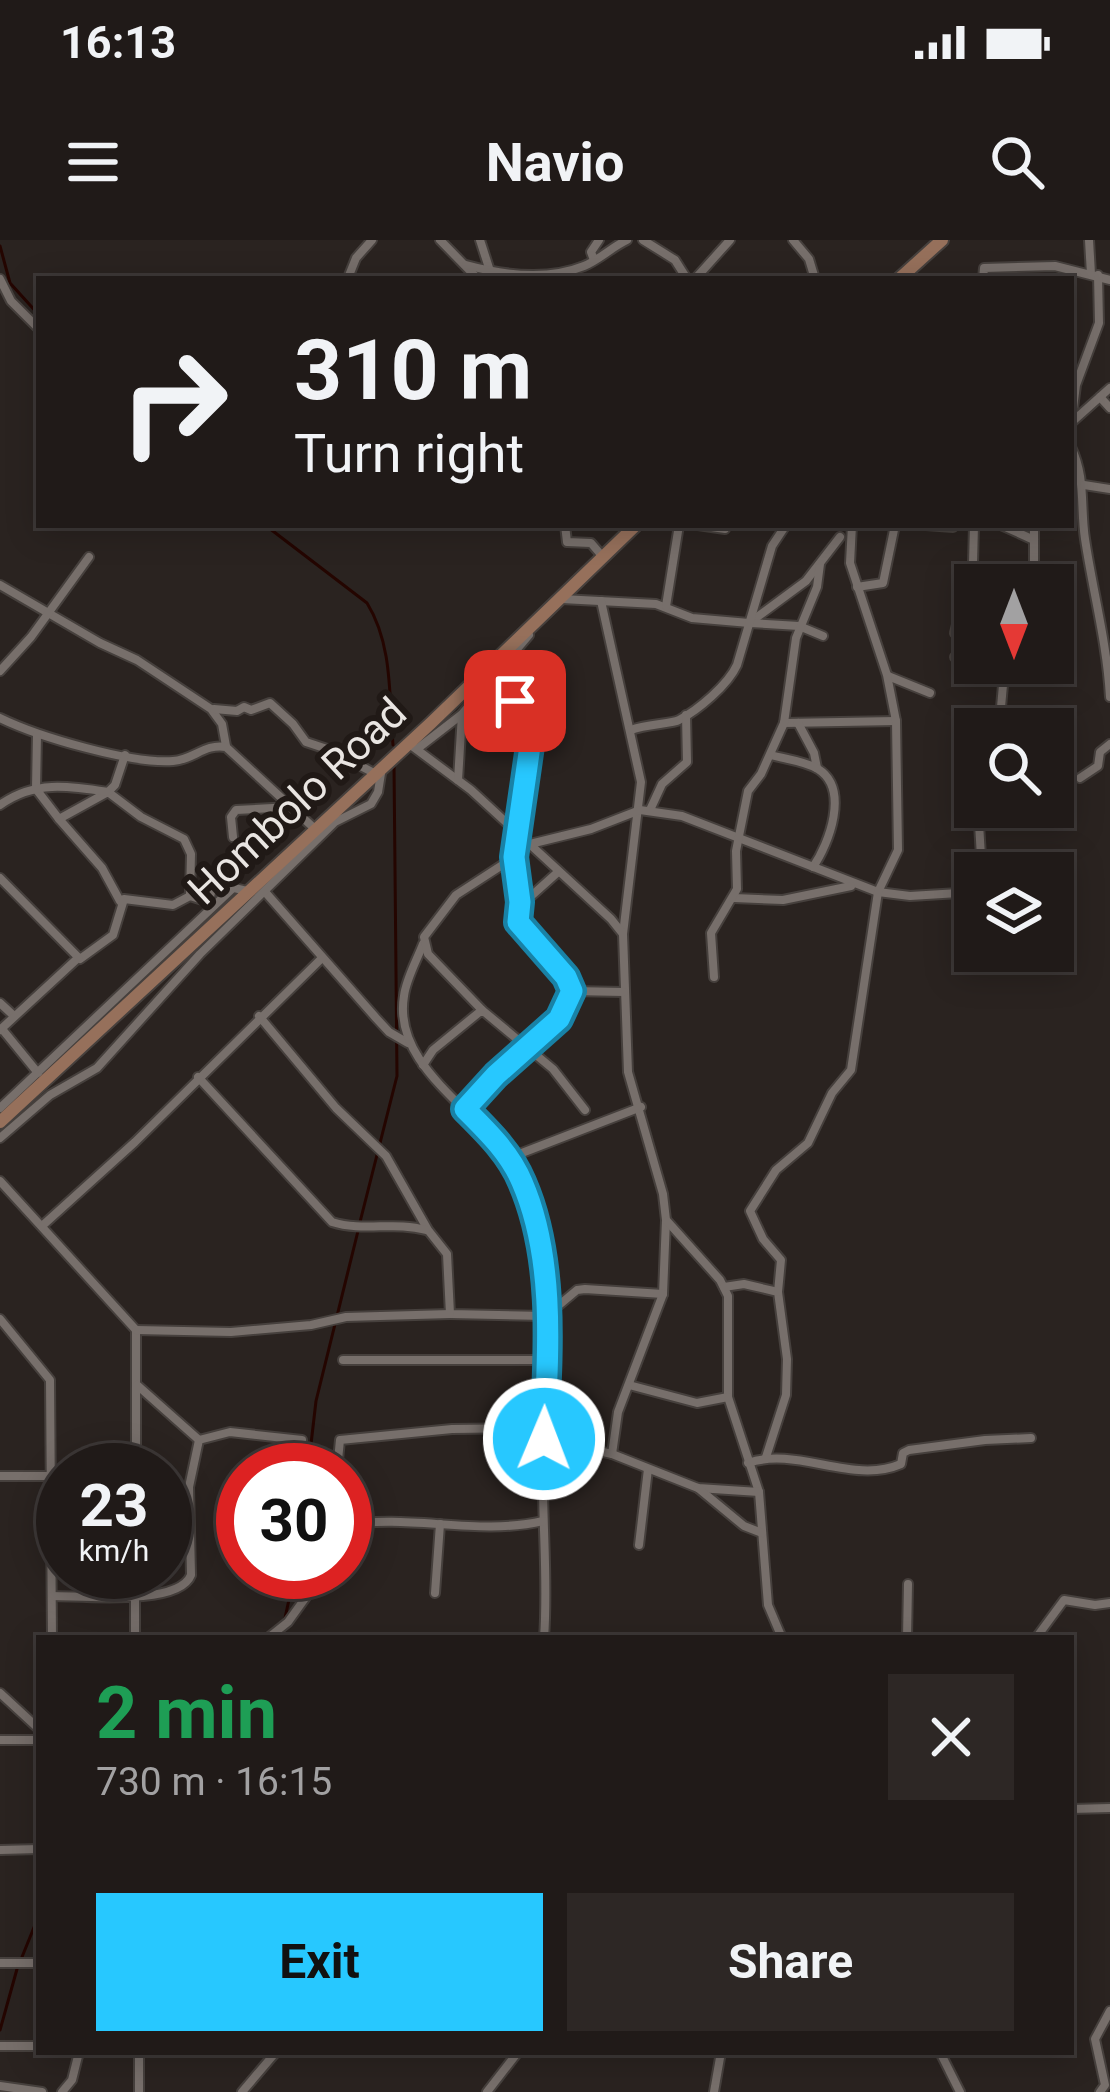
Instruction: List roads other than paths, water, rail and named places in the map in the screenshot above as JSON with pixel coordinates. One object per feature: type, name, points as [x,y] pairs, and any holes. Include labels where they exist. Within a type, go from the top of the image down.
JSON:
[{"type":"street","points":[[349,276],[356,258],[372,240]]},
{"type":"street","points":[[441,240],[466,265],[488,276],[568,270],[627,240]]},
{"type":"street","points":[[480,240],[488,276]]},
{"type":"street","points":[[594,260],[591,252],[599,240]]},
{"type":"street","points":[[643,240],[675,260],[688,276]]},
{"type":"street","points":[[694,276],[730,240]]},
{"type":"street","points":[[794,240],[812,264],[814,276]]},
{"type":"street","points":[[902,276],[943,240]]},
{"type":"street","points":[[1074,383],[1100,323],[1089,240]]},
{"type":"street","points":[[984,276],[985,268],[1042,266],[1110,280]]},
{"type":"street","points":[[0,279],[11,301],[36,325]]},
{"type":"street","points":[[0,296],[11,301]]},
{"type":"street","points":[[1074,420],[1110,388]]},
{"type":"street","points":[[1100,397],[1110,408]]},
{"type":"street","points":[[1074,456],[1084,485],[1083,525],[1107,652],[1110,697]]},
{"type":"street","points":[[1084,485],[1110,489]]},
{"type":"street","points":[[566,528],[567,542],[591,543],[603,557]]},
{"type":"street","name":"Hombolo Road","points":[[6,1112],[241,889],[315,829],[378,769],[412,746],[633,528]]},
{"type":"street","points":[[666,607],[679,528]]},
{"type":"street","points":[[718,528],[725,529]]},
{"type":"street","points":[[631,730],[656,721],[676,722],[728,682],[772,546],[784,528]]},
{"type":"street","points":[[834,528],[849,548]]},
{"type":"street","points":[[766,1457],[786,1395],[787,1359],[778,1292],[781,1260],[763,1239],[750,1210],[776,1170],[808,1143],[832,1094],[852,1067],[878,892],[898,843],[896,721],[887,675],[857,587],[849,548],[852,528]]},
{"type":"street","points":[[857,587],[882,585],[894,528]]},
{"type":"street","points":[[970,564],[974,528]]},
{"type":"street","points":[[1008,528],[1034,540]]},
{"type":"street","points":[[1034,528],[1034,564]]},
{"type":"street","points":[[749,622],[804,582],[840,537]]},
{"type":"street","points":[[0,671],[89,557]]},
{"type":"street","points":[[714,977],[711,934],[734,898],[748,791],[784,723],[799,626],[817,587],[820,565]]},
{"type":"street","points":[[0,585],[137,660],[212,709],[222,724],[226,747]]},
{"type":"street","points":[[1096,598],[1110,599]]},
{"type":"street","points":[[560,599],[666,607],[692,618],[799,626],[823,636]]},
{"type":"street","points":[[601,602],[645,810],[622,934],[628,1072],[666,1220],[663,1294],[618,1412],[612,1454]]},
{"type":"street","points":[[536,623],[462,714],[412,746],[518,833],[622,934]]},
{"type":"street","points":[[465,1109],[559,1019],[572,991],[566,977],[518,922],[514,857],[530,746],[504,667]]},
{"type":"street","points":[[887,675],[930,693]]},
{"type":"street","points":[[6,1112],[50,1095],[97,1068],[200,954],[335,822],[370,804],[378,793],[378,769],[306,742],[269,703],[251,710],[244,706],[238,711],[212,709]]},
{"type":"street","points":[[458,780],[462,714]]},
{"type":"street","points":[[645,810],[662,784],[687,762],[686,714]]},
{"type":"street","points":[[0,718],[37,734],[178,761],[213,745],[226,747],[315,829]]},
{"type":"street","points":[[784,723],[896,721]]},
{"type":"street","points":[[798,723],[834,802],[828,840],[813,867]]},
{"type":"street","points":[[37,734],[36,789],[102,868],[120,902],[113,935],[92,954],[78,958],[1,1029],[38,1072]]},
{"type":"street","points":[[1080,778],[1098,766],[1100,752],[1110,744]]},
{"type":"street","points":[[59,818],[108,792],[125,754]]},
{"type":"street","points":[[771,755],[817,768]]},
{"type":"street","points":[[0,805],[57,784],[108,792],[141,817],[184,839],[190,854],[190,896]]},
{"type":"street","points":[[233,837],[231,817],[236,810],[293,807]]},
{"type":"street","points":[[530,844],[645,810],[682,816],[878,892],[954,893]]},
{"type":"street","points":[[405,1041],[403,998],[430,925],[456,896],[514,857]]},
{"type":"street","points":[[520,906],[558,872]]},
{"type":"street","points":[[0,878],[78,958]]},
{"type":"street","points":[[120,902],[136,898],[173,905],[190,896],[209,902],[213,883],[241,889]]},
{"type":"street","points":[[734,898],[783,900],[853,885]]},
{"type":"street","points":[[0,1138],[6,1112],[38,1072],[241,889]]},
{"type":"street","points":[[266,893],[509,1158],[523,1184],[540,1243],[546,1316],[544,1635]]},
{"type":"street","points":[[423,944],[482,1010],[553,1069],[585,1110]]},
{"type":"street","points":[[42,1226],[135,1142],[322,958]]},
{"type":"street","points":[[572,991],[625,992]]},
{"type":"street","points":[[0,1003],[14,1016]]},
{"type":"street","points":[[423,1065],[433,1050],[482,1010]]},
{"type":"street","points":[[259,1016],[386,1156],[447,1254],[450,1314]]},
{"type":"street","points":[[198,1076],[332,1222],[359,1228],[404,1224],[428,1230]]},
{"type":"street","points":[[509,1158],[640,1107]]},
{"type":"street","points":[[0,1181],[136,1330],[136,1443]]},
{"type":"street","points":[[404,1224],[416,1203]]},
{"type":"street","points":[[666,1220],[724,1286],[728,1397],[759,1492],[768,1605],[781,1635]]},
{"type":"street","points":[[724,1286],[744,1284],[778,1292]]},
{"type":"street","points":[[136,1330],[231,1332],[346,1317],[546,1316],[585,1288],[663,1294]]},
{"type":"street","points":[[0,1319],[49,1376],[55,1443]]},
{"type":"street","points":[[343,1360],[545,1360]]},
{"type":"street","points":[[135,1384],[199,1440]]},
{"type":"street","points":[[629,1385],[698,1403],[728,1397]]},
{"type":"street","points":[[340,1443],[452,1429],[544,1434],[612,1454],[698,1488],[759,1492]]},
{"type":"street","points":[[199,1440],[230,1432],[302,1440]]},
{"type":"street","points":[[748,1463],[766,1457],[889,1469],[901,1464],[903,1453],[909,1450],[1031,1438]]},
{"type":"street","points":[[192,1466],[199,1440]]},
{"type":"street","points":[[639,1545],[648,1469]]},
{"type":"street","points":[[0,1476],[36,1476]]},
{"type":"street","points":[[698,1488],[744,1526],[762,1533]]},
{"type":"street","points":[[372,1523],[419,1520],[505,1527],[543,1521]]},
{"type":"street","points":[[435,1593],[440,1525]]},
{"type":"street","points":[[907,1635],[908,1583]]},
{"type":"street","points":[[52,1599],[52,1635]]},
{"type":"street","points":[[134,1599],[135,1635]]},
{"type":"street","points":[[272,1635],[305,1599]]},
{"type":"street","points":[[1038,1635],[1064,1600],[1110,1603]]},
{"type":"street","points":[[0,1693],[36,1726]]},
{"type":"street","points":[[0,1740],[36,1740]]},
{"type":"street","points":[[1074,1809],[1110,1808]]},
{"type":"street","points":[[0,1850],[36,1850]]},
{"type":"street","points":[[0,1963],[36,1963]]},
{"type":"street","points":[[1100,2092],[1104,2073],[1095,2039],[1110,2011]]},
{"type":"street","points":[[0,2046],[36,2046]]},
{"type":"street","points":[[62,2092],[78,2055]]},
{"type":"street","points":[[139,2055],[139,2092]]},
{"type":"street","points":[[242,2092],[273,2055]]},
{"type":"street","points":[[488,2092],[516,2055]]},
{"type":"street","points":[[714,2092],[720,2055]]},
{"type":"street","points":[[942,2055],[961,2092]]},
{"type":"street","points":[[0,2086],[43,2092]]},
{"type":"waterway","points":[[0,246],[10,283],[36,312]]},
{"type":"waterway","points":[[269,528],[367,603],[386,654],[393,745]]},
{"type":"waterway","points":[[360,1222],[397,1076],[394,765]]},
{"type":"waterway","points":[[311,1443],[316,1401],[358,1231]]},
{"type":"waterway","points":[[285,1618],[289,1599]]},
{"type":"waterway","points":[[22,1957],[36,1922]]},
{"type":"waterway","points":[[0,2030],[17,1969]]}]
